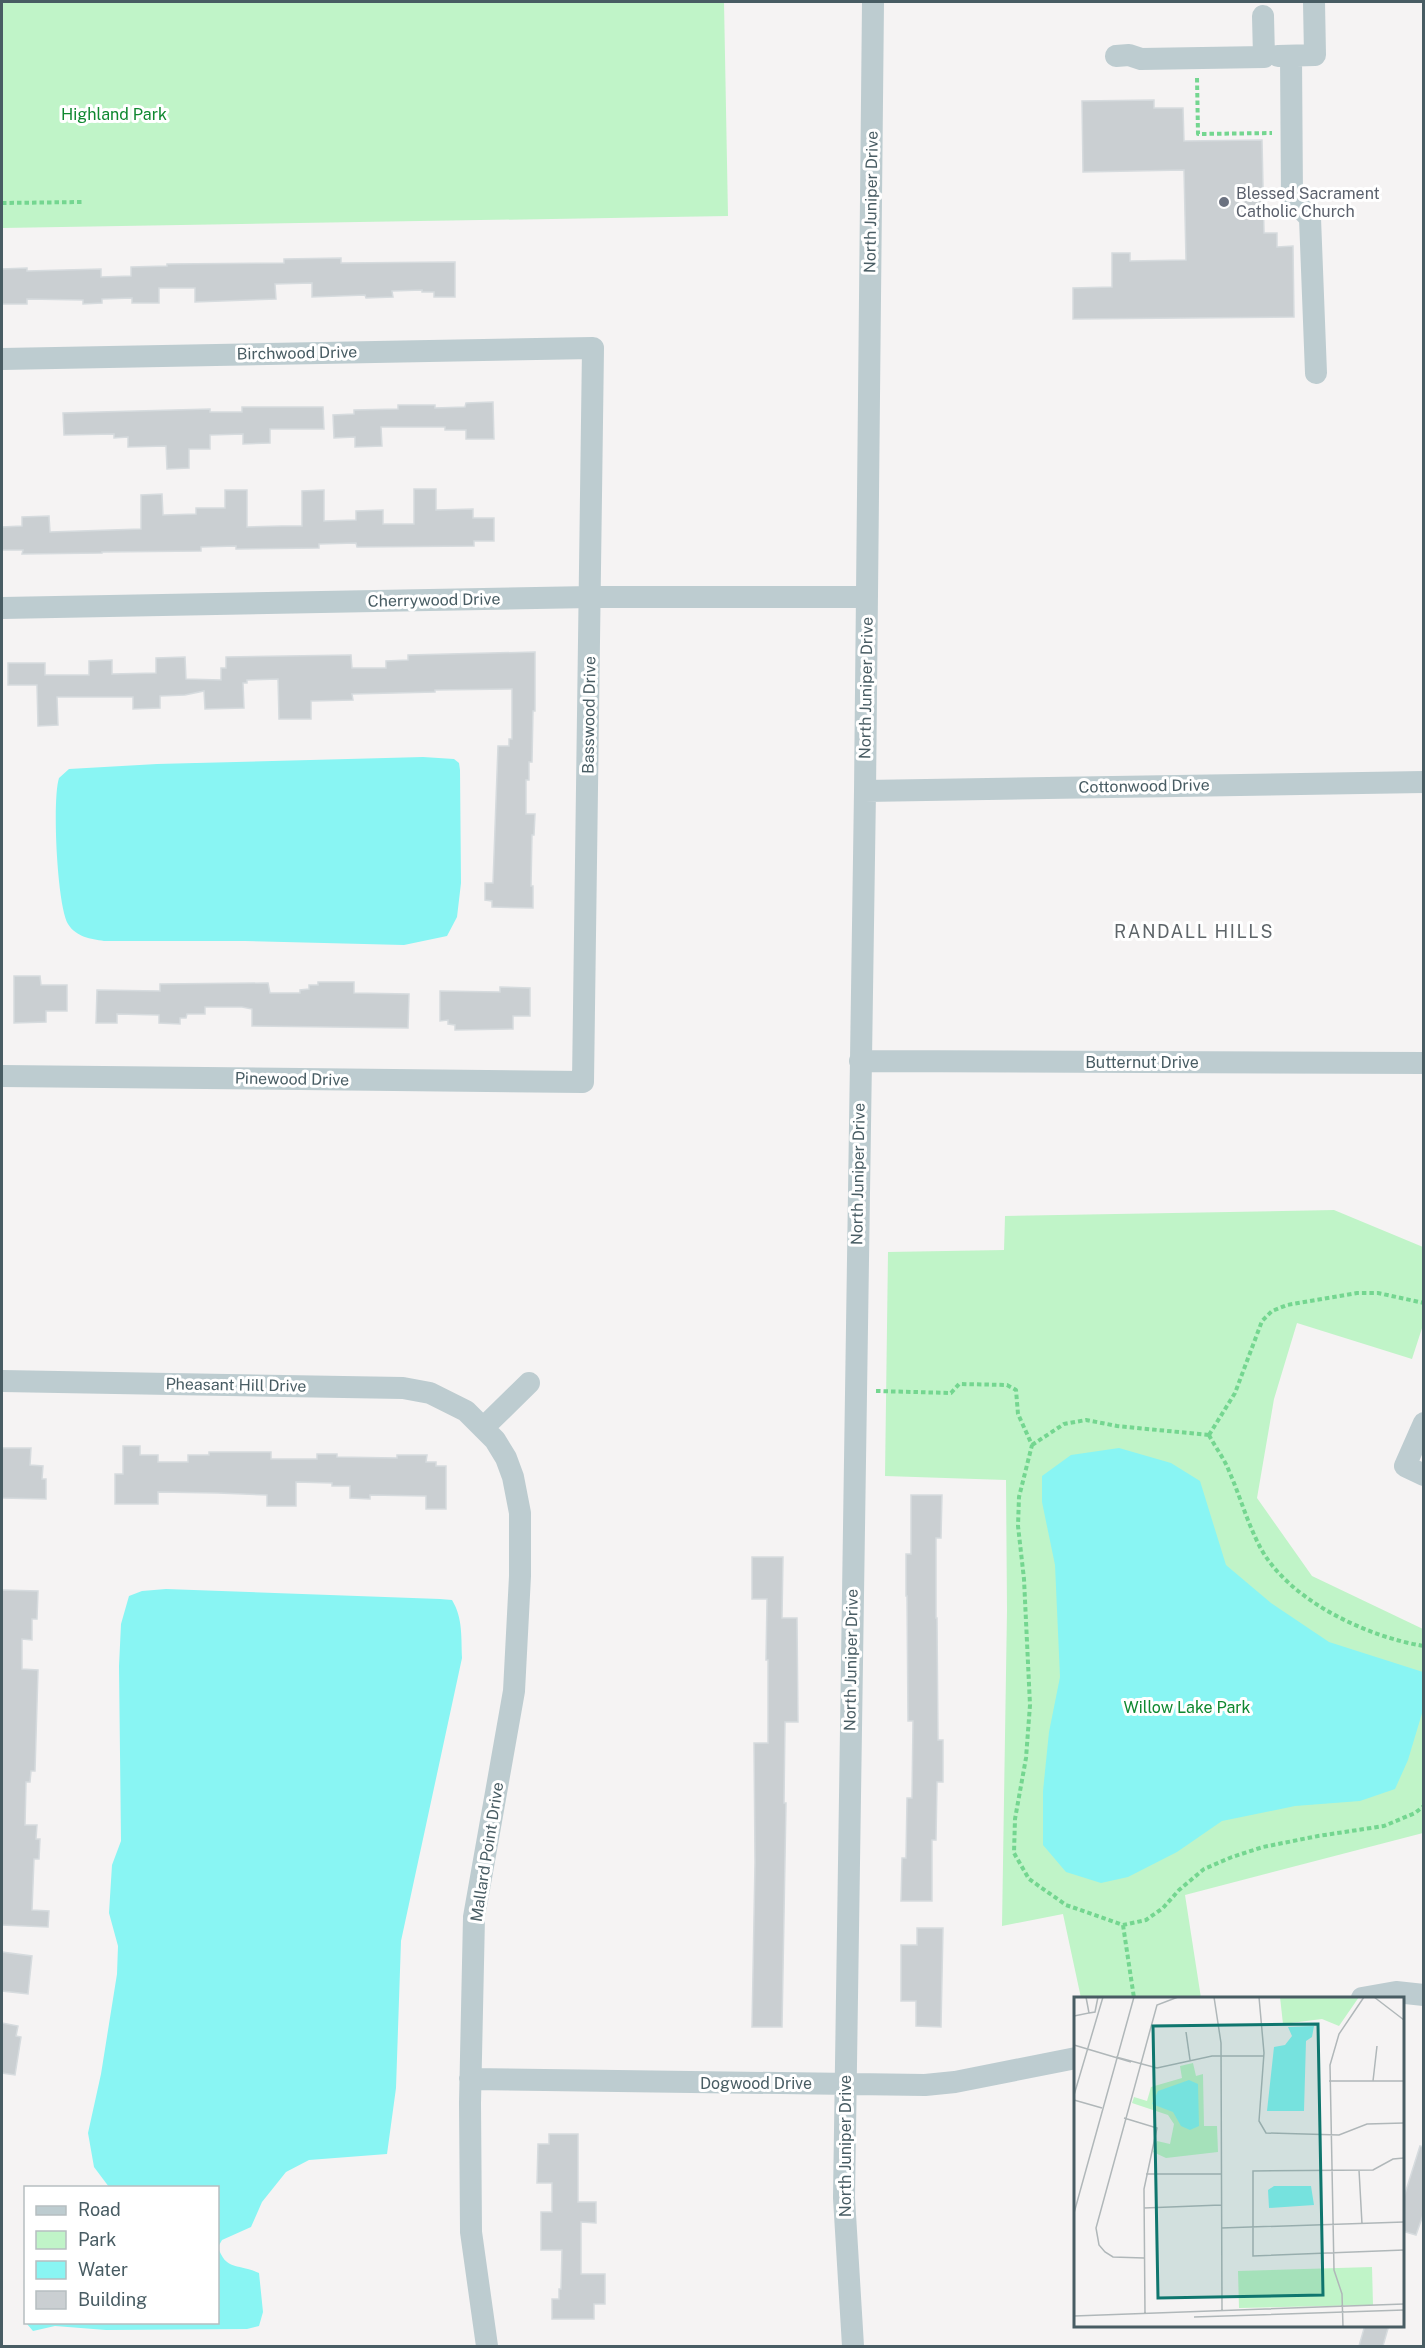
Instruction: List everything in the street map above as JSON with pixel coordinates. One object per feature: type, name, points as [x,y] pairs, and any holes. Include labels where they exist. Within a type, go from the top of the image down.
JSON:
[{"type":"street","name":"North Juniper Drive","points":[[853,2346],[844,2198],[865,790],[864,684],[867,597],[873,2]]},
{"type":"street","points":[[1116,56],[1129,55],[1141,59],[1315,55],[1314,2]]},
{"type":"street","points":[[1263,16],[1264,57]]},
{"type":"street","points":[[1291,56],[1292,200],[1310,218],[1316,372]]},
{"type":"street","name":"Birchwood Drive","points":[[2,359],[592,348]]},
{"type":"street","name":"Basswood Drive","points":[[583,1082],[591,597],[592,348]]},
{"type":"street","name":"Cherrywood Drive","points":[[2,608],[591,597],[867,597]]},
{"type":"street","name":"Cottonwood Drive","points":[[865,790],[1424,782]]},
{"type":"street","name":"Butternut Drive","points":[[860,1061],[1424,1063]]},
{"type":"street","name":"Pinewood Drive","points":[[2,1076],[583,1082]]},
{"type":"street","name":"Pheasant Hill Drive","points":[[2,1381],[404,1388],[430,1393],[466,1411]]},
{"type":"street","points":[[483,1428],[529,1383]]},
{"type":"street","name":"Mallard Point Drive","points":[[466,1411],[495,1440],[506,1458],[513,1477],[520,1513],[520,1576],[514,1691],[474,1917],[470,2079],[471,2232],[487,2346]]},
{"type":"street","points":[[1424,1424],[1405,1466],[1424,1475]]},
{"type":"street","points":[[1368,1997],[1396,1992],[1424,1995]]},
{"type":"street","name":"Dogwood Drive","points":[[470,2079],[925,2085],[956,2082],[1074,2058]]},
{"type":"path","points":[[1197,74],[1198,134],[1279,133]]},
{"type":"path","points":[[2,203],[84,202]]},
{"type":"path","points":[[1209,1435],[1235,1393],[1262,1322],[1272,1311],[1287,1305],[1356,1293],[1378,1293],[1424,1303]]},
{"type":"path","points":[[855,1390],[951,1393],[959,1384],[1007,1385],[1016,1390],[1018,1414],[1032,1445],[1019,1507],[1018,1526],[1023,1559],[1030,1705],[1026,1758],[1015,1819],[1014,1854],[1029,1879],[1066,1905],[1123,1925],[1146,1920],[1163,1908],[1179,1890],[1204,1869],[1232,1857],[1274,1845],[1384,1826],[1415,1813],[1424,1806]]},
{"type":"path","points":[[1032,1445],[1064,1424],[1086,1420],[1117,1426],[1209,1435]]},
{"type":"path","points":[[1209,1435],[1228,1469],[1261,1549],[1301,1593],[1344,1621],[1379,1634],[1424,1646]]},
{"type":"path","points":[[1123,1925],[1134,1997]]},
{"type":"green space","name":"Highland Park","points":[[2,2],[724,2],[728,216],[2,228]]},
{"type":"green space","name":"Willow Lake Park","points":[[1334,1210],[1423,1247],[1423,1325],[1412,1359],[1297,1323],[1274,1399],[1257,1498],[1312,1576],[1423,1629],[1423,1833],[1185,1895],[1201,1997],[1081,1997],[1063,1914],[1002,1926],[1007,1610],[1006,1480],[885,1476],[888,1252],[1004,1250],[1005,1216]]},
{"type":"water","points":[[423,757],[454,759],[459,763],[460,770],[461,883],[457,917],[447,936],[404,945],[245,941],[104,941],[79,935],[68,924],[58,875],[56,807],[59,778],[69,769],[157,764]]},
{"type":"water","points":[[1119,1448],[1171,1463],[1200,1481],[1226,1565],[1271,1603],[1329,1642],[1423,1672],[1423,1710],[1408,1760],[1395,1789],[1360,1801],[1295,1806],[1222,1821],[1177,1852],[1128,1877],[1101,1883],[1066,1872],[1043,1845],[1043,1791],[1049,1732],[1060,1677],[1055,1565],[1042,1502],[1042,1476],[1071,1455]]},
{"type":"water","points":[[166,1589],[452,1600],[461,1628],[462,1658],[401,1941],[396,2088],[387,2154],[309,2160],[286,2172],[262,2202],[251,2227],[222,2240],[219,2245],[219,2186],[108,2186],[94,2167],[88,2133],[101,2074],[117,1974],[118,1946],[109,1913],[112,1865],[121,1841],[119,1666],[121,1624],[129,1596],[142,1591]]},
{"type":"water","points":[[219,2250],[229,2263],[259,2273],[263,2312],[259,2326],[247,2329],[106,2330],[55,2326],[33,2331],[27,2324],[219,2324]]},
{"type":"building","name":"Blessed Sacrament Catholic Church","points":[[1154,100],[1154,108],[1183,108],[1184,141],[1262,140],[1264,233],[1277,233],[1277,247],[1293,246],[1294,317],[1073,319],[1073,288],[1112,287],[1112,253],[1130,253],[1130,261],[1186,260],[1184,170],[1083,172],[1082,101]]},
{"type":"building","points":[[341,258],[341,263],[455,262],[455,297],[434,297],[434,292],[422,292],[422,290],[392,291],[393,297],[366,298],[365,295],[312,297],[312,283],[275,284],[276,299],[195,302],[195,288],[159,288],[159,303],[132,303],[132,298],[102,299],[102,303],[83,304],[83,300],[27,299],[27,304],[2,304],[2,269],[27,268],[27,271],[101,269],[101,277],[131,276],[131,267],[167,266],[167,264],[284,263],[284,259]]},
{"type":"building","points":[[493,402],[494,439],[466,439],[466,430],[445,430],[445,427],[381,427],[382,446],[355,447],[355,437],[334,438],[333,415],[354,414],[354,410],[398,409],[398,405],[435,405],[435,408],[465,407],[466,403]]},
{"type":"building","points":[[242,407],[323,407],[324,429],[270,429],[270,443],[243,444],[243,434],[210,435],[210,449],[189,449],[189,468],[167,469],[166,446],[128,447],[128,437],[114,438],[114,434],[64,435],[63,413],[210,409],[210,412],[242,412]]},
{"type":"building","points":[[414,489],[436,489],[436,510],[473,509],[473,518],[494,518],[494,541],[474,541],[474,546],[357,547],[356,543],[319,544],[319,548],[236,549],[236,546],[201,547],[201,551],[102,553],[22,554],[23,550],[2,550],[2,527],[22,526],[22,517],[49,516],[50,532],[141,529],[141,495],[162,494],[163,515],[196,514],[196,508],[225,508],[225,490],[247,490],[247,527],[302,526],[302,491],[324,490],[324,521],[356,520],[356,511],[383,510],[383,524],[414,524]]},
{"type":"building","points":[[535,652],[532,762],[529,762],[529,780],[526,780],[526,814],[535,814],[534,835],[532,835],[533,908],[492,907],[492,901],[485,900],[485,883],[493,883],[498,746],[509,746],[509,739],[512,739],[512,689],[352,694],[353,700],[311,701],[311,719],[279,719],[278,679],[247,680],[247,683],[243,683],[244,708],[205,709],[204,691],[185,695],[160,696],[160,708],[133,709],[133,697],[57,697],[58,725],[38,726],[37,685],[8,685],[8,663],[45,663],[45,675],[89,675],[89,661],[112,660],[112,674],[156,673],[156,658],[185,657],[186,679],[221,680],[221,668],[226,668],[226,657],[351,655],[352,668],[386,668],[386,661],[408,660],[408,655]]},
{"type":"building","points":[[14,976],[40,976],[41,985],[67,985],[67,1011],[46,1011],[46,1022],[14,1023]]},
{"type":"building","points":[[318,982],[354,982],[354,993],[409,994],[408,1028],[252,1026],[252,1009],[242,1007],[205,1007],[205,1014],[187,1014],[186,1018],[180,1018],[180,1024],[159,1023],[159,1015],[117,1014],[117,1023],[96,1023],[97,990],[160,991],[160,984],[268,983],[270,993],[300,993],[300,990],[309,989],[309,985],[318,985]]},
{"type":"building","points":[[500,987],[530,988],[530,1016],[513,1016],[513,1029],[455,1030],[455,1025],[448,1024],[448,1020],[440,1021],[440,991],[500,992]]},
{"type":"building","points":[[123,1446],[140,1446],[140,1455],[158,1455],[158,1462],[188,1462],[188,1455],[209,1455],[209,1452],[271,1452],[271,1459],[317,1459],[317,1454],[337,1454],[337,1457],[397,1458],[397,1455],[427,1455],[426,1462],[436,1462],[436,1466],[446,1466],[446,1509],[426,1509],[426,1496],[370,1495],[370,1499],[350,1498],[350,1486],[296,1482],[296,1506],[267,1506],[267,1495],[158,1492],[158,1504],[115,1504],[115,1474],[123,1474]]},
{"type":"building","points":[[2,1448],[31,1448],[30,1465],[43,1466],[42,1479],[46,1479],[46,1499],[2,1498]]},
{"type":"building","points":[[911,1495],[942,1495],[941,1538],[936,1538],[936,1618],[938,1740],[943,1740],[943,1782],[937,1782],[936,1840],[932,1840],[932,1901],[901,1901],[902,1858],[906,1858],[907,1798],[912,1798],[913,1721],[908,1721],[906,1596],[906,1554],[911,1554]]},
{"type":"building","points":[[752,1557],[783,1557],[782,1618],[797,1618],[798,1722],[785,1722],[782,2027],[752,2027],[755,1862],[754,1743],[768,1743],[768,1660],[766,1660],[767,1599],[752,1599]]},
{"type":"building","points":[[2,1590],[38,1591],[37,1619],[32,1619],[32,1640],[22,1639],[22,1669],[38,1670],[35,1771],[31,1771],[30,1782],[26,1782],[25,1825],[37,1825],[36,1839],[40,1839],[39,1859],[34,1859],[32,1910],[49,1911],[48,1927],[2,1925]]},
{"type":"building","points":[[917,1928],[943,1928],[941,2027],[916,2026],[916,2001],[901,2001],[901,1945],[917,1945]]},
{"type":"building","points":[[2,1952],[32,1956],[28,1994],[2,1991]]},
{"type":"building","points":[[2,2023],[18,2026],[16,2036],[21,2037],[15,2075],[2,2073]]},
{"type":"building","points":[[549,2134],[578,2134],[578,2202],[596,2202],[596,2223],[581,2222],[581,2274],[605,2274],[605,2304],[594,2304],[594,2319],[552,2319],[552,2299],[559,2299],[559,2289],[561,2289],[562,2250],[541,2250],[541,2212],[552,2212],[552,2183],[537,2183],[538,2144],[549,2144]]},
{"type":"building","points":[[1420,2146],[1424,2147],[1424,2212],[1416,2235],[1404,2232],[1404,2197]]},
{"type":"building","points":[[1364,2327],[1388,2327],[1383,2346],[1359,2346]]},
{"type":"place","name":"Blessed Sacrament Catholic Church","points":[[1224,202]]},
{"type":"district","name":"RANDALL HILLS","points":[[1194,931]]}]
